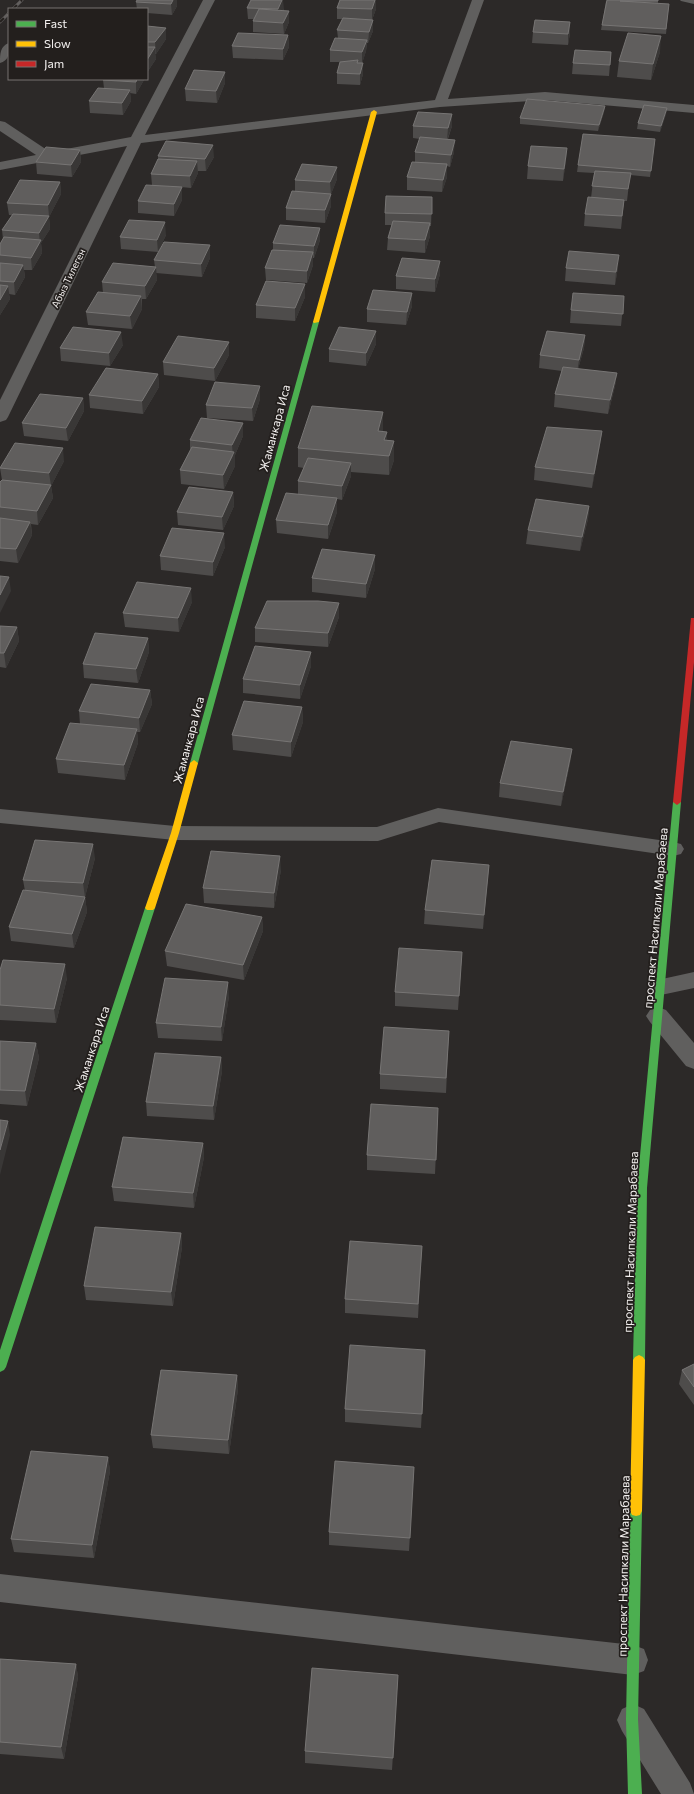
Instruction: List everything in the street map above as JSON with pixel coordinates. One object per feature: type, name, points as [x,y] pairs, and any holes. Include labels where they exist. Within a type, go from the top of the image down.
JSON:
[{"type":"street","name":"Абыз Тилеген","points":[[0,417],[136,140],[209,0]]},
{"type":"street","points":[[440,103],[478,0]]},
{"type":"street","points":[[0,59],[8,48]]},
{"type":"street","points":[[0,166],[136,140],[440,103],[545,96],[694,108]]},
{"type":"street","name":"Жаманкара Иса","points":[[0,1367],[174,833],[374,112]]},
{"type":"street","points":[[0,125],[48,157]]},
{"type":"street","name":"проспект Насипкали Марабаева","points":[[635,1794],[632,1718],[642,1188],[694,630]]},
{"type":"street","points":[[0,816],[174,833],[378,834],[438,815],[673,849]]},
{"type":"street","points":[[661,987],[694,980]]},
{"type":"street","points":[[658,1016],[694,1060]]},
{"type":"street","points":[[0,1588],[633,1660]]},
{"type":"street","points":[[632,1718],[679,1794]]},
{"type":"lane","points":[[683,0],[694,2]]},
{"type":"building","points":[[137,0],[173,0],[171,4],[136,2]]},
{"type":"building","points":[[251,0],[282,0],[278,9],[247,8]]},
{"type":"building","points":[[340,0],[375,0],[372,9],[337,8]]},
{"type":"building","points":[[607,0],[658,0],[620,1],[669,4],[666,29],[602,25]]},
{"type":"building","points":[[259,9],[289,11],[283,23],[253,21]]},
{"type":"building","points":[[343,18],[373,20],[369,32],[337,30]]},
{"type":"building","points":[[535,20],[570,22],[568,34],[533,32]]},
{"type":"building","points":[[148,26],[166,28],[155,42],[148,42]]},
{"type":"building","points":[[238,33],[288,35],[283,49],[232,46]]},
{"type":"building","points":[[628,33],[661,36],[653,64],[619,61]]},
{"type":"building","points":[[335,38],[367,40],[362,52],[330,50]]},
{"type":"building","points":[[148,47],[155,47],[148,58]]},
{"type":"building","points":[[575,50],[611,52],[610,65],[573,63]]},
{"type":"building","points":[[358,60],[357,63],[363,63],[360,74],[337,73],[340,62]]},
{"type":"building","points":[[194,70],[225,72],[216,91],[185,89]]},
{"type":"building","points":[[103,80],[137,80],[136,82]]},
{"type":"building","points":[[98,88],[130,90],[122,103],[89,101]]},
{"type":"building","points":[[527,99],[605,106],[599,125],[520,118]]},
{"type":"building","points":[[644,105],[667,108],[661,126],[638,123]]},
{"type":"building","points":[[418,112],[452,114],[448,128],[413,126]]},
{"type":"building","points":[[583,134],[655,139],[651,171],[578,165]]},
{"type":"building","points":[[420,137],[455,140],[451,155],[415,152]]},
{"type":"building","points":[[166,141],[213,145],[205,159],[158,156]]},
{"type":"building","points":[[531,146],[567,148],[564,169],[528,166]]},
{"type":"building","points":[[46,147],[80,150],[71,165],[36,162]]},
{"type":"building","points":[[158,159],[197,161],[190,176],[151,174]]},
{"type":"building","points":[[412,162],[447,164],[443,180],[407,177]]},
{"type":"building","points":[[302,164],[337,167],[330,182],[295,180]]},
{"type":"building","points":[[595,171],[631,173],[628,189],[592,186]]},
{"type":"building","points":[[20,180],[60,182],[48,205],[7,203]]},
{"type":"building","points":[[146,185],[182,187],[174,204],[138,201]]},
{"type":"building","points":[[292,191],[331,194],[325,210],[286,208]]},
{"type":"building","points":[[386,196],[432,197],[432,214],[385,213]]},
{"type":"building","points":[[588,197],[624,200],[622,216],[585,214]]},
{"type":"building","points":[[13,214],[49,216],[39,233],[2,230]]},
{"type":"building","points":[[129,220],[165,222],[157,240],[120,237]]},
{"type":"building","points":[[393,221],[430,223],[425,240],[388,238]]},
{"type":"building","points":[[280,225],[320,228],[314,246],[273,243]]},
{"type":"building","points":[[4,237],[41,240],[31,258],[0,255],[0,244]]},
{"type":"building","points":[[164,242],[210,245],[201,264],[154,260]]},
{"type":"building","points":[[272,250],[313,252],[307,271],[265,268]]},
{"type":"building","points":[[569,251],[619,255],[616,272],[566,268]]},
{"type":"building","points":[[402,258],[440,261],[435,279],[396,276]]},
{"type":"building","points":[[0,263],[23,265],[14,282],[0,281]]},
{"type":"building","points":[[113,263],[156,267],[145,286],[102,282]]},
{"type":"building","points":[[266,281],[305,284],[295,308],[256,305]]},
{"type":"building","points":[[0,285],[8,286],[0,300]]},
{"type":"building","points":[[373,290],[412,293],[407,312],[367,309]]},
{"type":"building","points":[[98,292],[141,296],[130,316],[86,312]]},
{"type":"building","points":[[573,293],[624,296],[623,314],[571,310]]},
{"type":"building","points":[[73,327],[121,332],[109,353],[60,348]]},
{"type":"building","points":[[339,327],[376,331],[366,353],[329,349]]},
{"type":"building","points":[[547,331],[585,335],[579,360],[540,355]]},
{"type":"building","points":[[178,336],[229,342],[214,368],[163,362]]},
{"type":"building","points":[[563,367],[617,373],[610,400],[555,394]]},
{"type":"building","points":[[106,368],[158,374],[142,401],[89,395]]},
{"type":"building","points":[[215,382],[260,386],[252,408],[206,405]]},
{"type":"building","points":[[40,394],[83,398],[66,428],[22,423]]},
{"type":"building","points":[[312,406],[383,412],[378,431],[387,432],[384,440],[394,441],[389,456],[298,448]]},
{"type":"building","points":[[201,418],[243,423],[232,445],[190,440]]},
{"type":"building","points":[[547,427],[602,431],[594,474],[535,467]]},
{"type":"building","points":[[15,443],[63,448],[49,473],[0,468]]},
{"type":"building","points":[[192,447],[234,452],[223,475],[180,470]]},
{"type":"building","points":[[308,458],[351,463],[342,486],[298,481]]},
{"type":"building","points":[[2,480],[51,485],[37,511],[0,507],[0,482]]},
{"type":"building","points":[[189,487],[233,492],[222,517],[177,512]]},
{"type":"building","points":[[286,493],[337,498],[328,525],[276,520]]},
{"type":"building","points":[[536,499],[589,506],[582,537],[528,530]]},
{"type":"building","points":[[0,518],[30,522],[16,549],[0,548]]},
{"type":"building","points":[[172,528],[224,533],[213,562],[160,556]]},
{"type":"building","points":[[322,549],[375,555],[366,584],[312,578]]},
{"type":"building","points":[[0,576],[9,577],[0,595]]},
{"type":"building","points":[[137,582],[191,588],[178,618],[123,613]]},
{"type":"building","points":[[267,601],[318,601],[339,603],[328,633],[255,628]]},
{"type":"building","points":[[0,626],[17,627],[4,653],[0,653]]},
{"type":"building","points":[[95,633],[148,638],[136,669],[83,664]]},
{"type":"building","points":[[255,646],[311,652],[300,685],[243,679]]},
{"type":"building","points":[[91,684],[150,690],[139,718],[79,711]]},
{"type":"building","points":[[244,701],[302,707],[291,742],[232,735]]},
{"type":"building","points":[[70,723],[137,729],[124,765],[56,759]]},
{"type":"building","points":[[511,741],[572,749],[563,792],[500,783]]},
{"type":"building","points":[[35,840],[93,844],[83,883],[23,880]]},
{"type":"building","points":[[211,851],[280,856],[274,893],[203,888]]},
{"type":"building","points":[[432,860],[489,865],[484,915],[425,910]]},
{"type":"building","points":[[23,890],[85,897],[72,934],[9,927]]},
{"type":"building","points":[[186,904],[262,917],[243,965],[165,951]]},
{"type":"building","points":[[399,948],[462,952],[459,996],[395,992]]},
{"type":"building","points":[[3,960],[65,964],[54,1009],[0,1005],[0,970]]},
{"type":"building","points":[[165,978],[228,982],[221,1027],[156,1023]]},
{"type":"building","points":[[384,1027],[449,1031],[446,1078],[380,1074]]},
{"type":"building","points":[[0,1041],[36,1043],[25,1091],[0,1090]]},
{"type":"building","points":[[155,1053],[221,1057],[213,1106],[146,1102]]},
{"type":"building","points":[[371,1104],[438,1108],[436,1160],[367,1155]]},
{"type":"building","points":[[0,1120],[8,1121],[0,1150]]},
{"type":"building","points":[[123,1137],[203,1143],[193,1193],[112,1187]]},
{"type":"building","points":[[95,1227],[181,1233],[171,1292],[84,1286]]},
{"type":"building","points":[[350,1241],[422,1246],[418,1304],[345,1299]]},
{"type":"building","points":[[350,1345],[425,1350],[422,1414],[345,1409]]},
{"type":"building","points":[[694,1364],[694,1387],[682,1370]]},
{"type":"building","points":[[161,1370],[237,1375],[228,1440],[151,1435]]},
{"type":"building","points":[[31,1451],[108,1457],[92,1545],[11,1539]]},
{"type":"building","points":[[335,1461],[414,1467],[410,1538],[329,1532]]},
{"type":"building","points":[[0,1659],[76,1664],[61,1747],[0,1742]]},
{"type":"building","points":[[312,1668],[398,1675],[393,1758],[305,1751]]},
{"type":"railway","points":[[14,8],[22,0]]},
{"type":"railway","points":[[0,22],[8,14]]},
{"type":"traffic: fast","points":[[194,763],[316,322]]},
{"type":"traffic: fast","points":[[639,1360],[642,1188],[677,802]]},
{"type":"traffic: fast","points":[[0,1367],[150,908]]},
{"type":"traffic: fast","points":[[635,1794],[632,1719],[636,1511]]},
{"type":"traffic: slow","points":[[316,322],[374,112]]},
{"type":"traffic: slow","points":[[150,908],[175,833],[194,763]]},
{"type":"traffic: slow","points":[[636,1511],[639,1360]]},
{"type":"traffic: jam","points":[[677,802],[694,620]]}]
